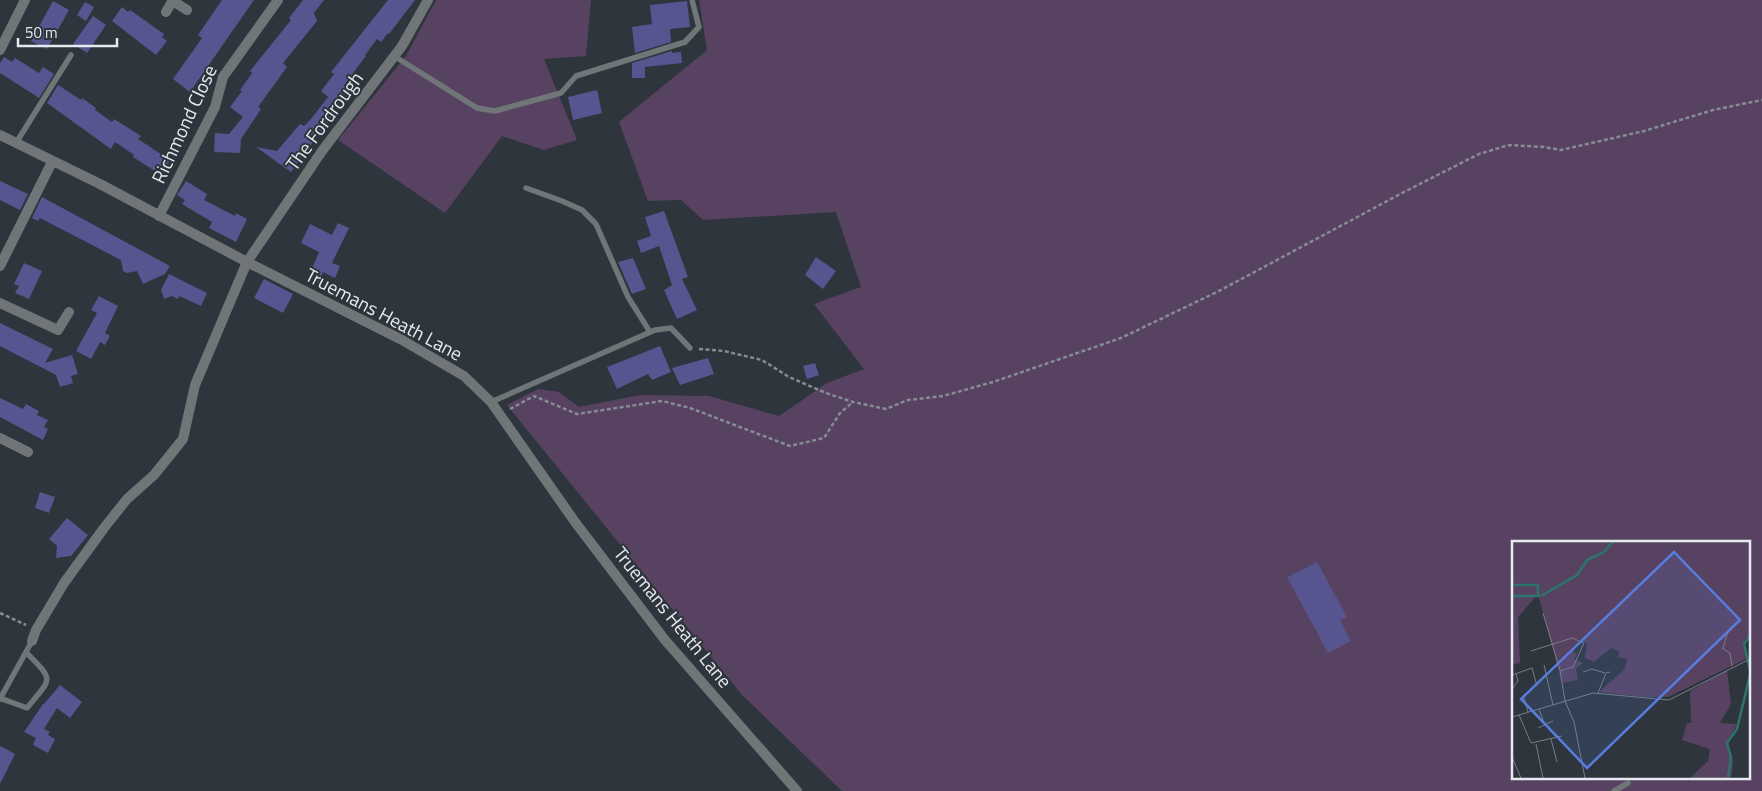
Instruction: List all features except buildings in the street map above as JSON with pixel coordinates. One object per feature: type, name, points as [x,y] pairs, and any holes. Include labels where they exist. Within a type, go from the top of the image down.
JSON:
[{"type":"street","points":[[0,50],[25,0]]},
{"type":"street","points":[[166,12],[173,0],[187,10]]},
{"type":"street","name":"Richmond Close","points":[[159,216],[215,107],[223,77],[278,0]]},
{"type":"street","name":"The Fordrough","points":[[32,641],[36,630],[64,583],[104,528],[127,499],[154,475],[183,439],[194,385],[246,262],[322,151],[402,46],[428,0]]},
{"type":"street","name":"Truemans Heath Lane","points":[[0,135],[100,184],[246,262],[410,344],[464,376],[491,402],[575,522],[638,606],[696,677],[747,732],[797,791]]},
{"type":"street","points":[[0,266],[52,162]]},
{"type":"street","points":[[0,303],[58,330],[69,312]]},
{"type":"street","points":[[0,438],[28,452]]},
{"type":"lane","points":[[394,56],[478,108],[495,111],[562,93],[576,76],[685,42],[699,28],[692,0]]},
{"type":"lane","points":[[16,143],[71,55]]},
{"type":"lane","points":[[526,188],[582,210],[596,224],[628,298],[650,332]]},
{"type":"lane","points":[[491,402],[656,330],[671,328],[690,348]]},
{"type":"lane","points":[[26,652],[48,676],[47,684],[27,708],[0,699],[32,641]]},
{"type":"lane","points":[[1614,791],[1628,783]]},
{"type":"path","points":[[690,348],[724,351],[762,360],[789,377],[853,402],[886,409],[908,400],[943,396],[993,382],[1121,338],[1219,291],[1479,154],[1509,145],[1561,150],[1644,131],[1713,110],[1762,100]]},
{"type":"path","points":[[508,410],[534,396],[577,414],[662,400],[690,408],[790,446],[824,438],[841,412],[853,402]]},
{"type":"path","points":[[0,613],[36,630]]},
{"type":"shaded area","points":[[436,0],[591,0],[586,56],[544,59],[577,140],[544,150],[502,136],[445,213],[338,140],[406,56]]},
{"type":"shaded area","points":[[699,0],[1762,0],[1762,791],[842,791],[742,695],[507,405],[538,389],[559,392],[579,407],[640,395],[709,396],[779,416],[827,383],[864,369],[814,304],[861,287],[836,212],[703,220],[681,200],[648,201],[619,122],[707,50]]}]
